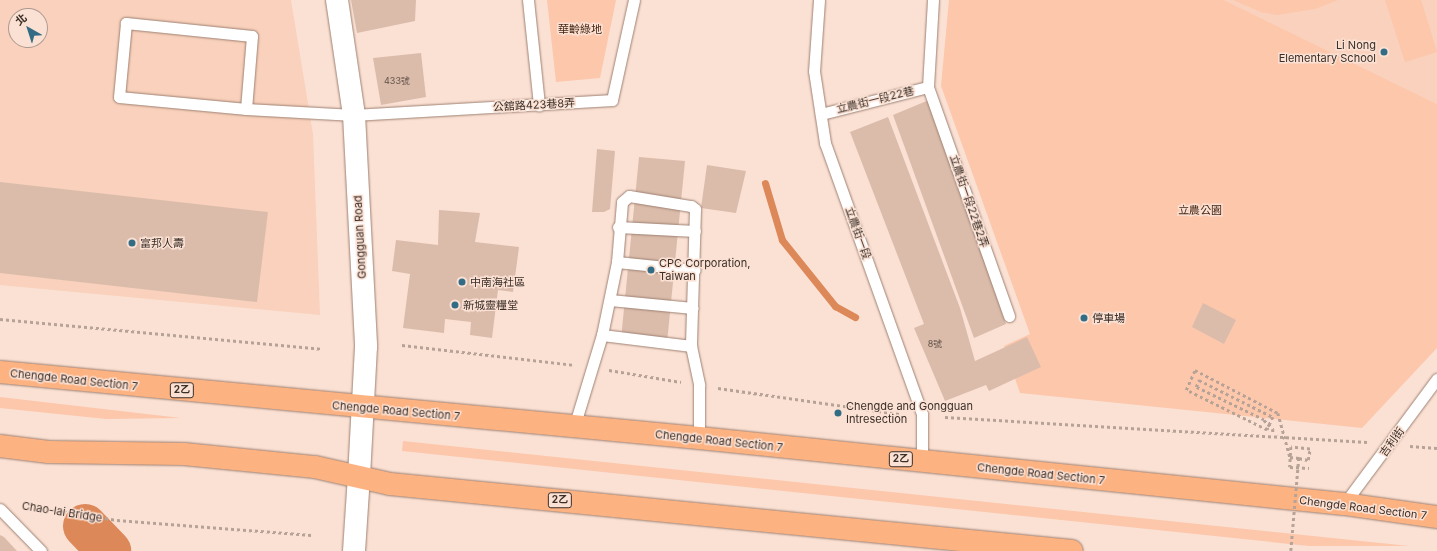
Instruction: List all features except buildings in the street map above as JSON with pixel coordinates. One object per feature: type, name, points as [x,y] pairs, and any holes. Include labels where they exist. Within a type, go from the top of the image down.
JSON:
[{"type":"main road","name":"Chengde Road Section 7","points":[[0,372],[364,406],[574,428],[699,438],[1344,504],[1437,517]]},
{"type":"main road","name":"2乙","points":[[0,446],[49,452],[184,454],[315,467],[390,484],[983,546],[1072,551]]},
{"type":"street","name":"Gongguan Road","points":[[337,0],[354,115],[366,347],[364,406],[354,551]]},
{"type":"lane","points":[[528,0],[539,105]]},
{"type":"lane","name":"公舘路423巷8弄","points":[[246,109],[252,36],[126,23],[119,97],[246,109],[354,115],[612,100],[634,0]]},
{"type":"lane","name":"立農街一段","points":[[819,0],[814,71],[825,143],[922,414],[922,462]]},
{"type":"lane","points":[[928,87],[933,0]]},
{"type":"lane","name":"立農街一段22巷","points":[[821,114],[928,87]]},
{"type":"lane","name":"立農街一段22巷2弄","points":[[928,87],[1009,316]]},
{"type":"lane","points":[[574,428],[602,335],[617,262],[618,227],[622,202],[629,196],[691,206],[695,209],[695,270],[691,346],[699,385],[699,438]]},
{"type":"lane","points":[[618,227],[695,231]]},
{"type":"lane","points":[[617,262],[695,270]]},
{"type":"lane","points":[[610,300],[693,308]]},
{"type":"lane","points":[[602,335],[691,346]]},
{"type":"lane","name":"吉利街","points":[[1344,504],[1391,444],[1437,379]]},
{"type":"lane","points":[[0,509],[41,551]]},
{"type":"path","points":[[0,319],[321,349]]},
{"type":"path","points":[[402,345],[593,367],[699,385],[899,414]]},
{"type":"path","points":[[1273,434],[1273,429],[1264,420],[1196,387],[1199,380],[1273,417],[1268,430],[1186,390],[1195,370],[1278,413],[1290,458],[1299,458],[1308,460],[1310,449],[1291,447],[1291,460],[1290,467],[1309,468]]},
{"type":"path","points":[[945,417],[1273,434],[1437,448]]},
{"type":"path","points":[[1291,551],[1299,458]]},
{"type":"path","name":"Chao-lai Bridge","points":[[14,504],[117,520],[311,535]]},
{"type":"shaded area","points":[[0,0],[291,0],[313,134],[320,315],[0,285]]},
{"type":"shaded area","name":"Li Nong Elementary School","points":[[1224,0],[1437,0],[1437,104]]},
{"type":"green space","name":"華齡綠地","points":[[547,0],[616,0],[600,78],[556,82]]},
{"type":"green space","name":"立農公園","points":[[949,0],[1224,0],[1437,104],[1437,348],[1362,428],[1020,393],[1004,346],[1030,334],[941,86]]},
{"type":"green space","points":[[1233,0],[1338,0],[1315,9],[1277,15],[1261,12]]},
{"type":"green space","points":[[1385,0],[1421,0],[1437,52],[1405,62]]},
{"type":"green space","points":[[0,397],[181,418],[106,419],[0,408]]},
{"type":"green space","points":[[403,441],[1409,546],[1309,546],[402,451]]},
{"type":"waterway","points":[[765,183],[782,240],[835,306],[855,317]]},
{"type":"waterway","points":[[85,526],[109,551]]},
{"type":"place","name":"Li Nong Elementary School","points":[[1384,52]]},
{"type":"place","name":"富邦人壽","points":[[132,243]]},
{"type":"place","name":"CPC Corporation, Taiwan","points":[[651,270]]},
{"type":"place","name":"中南海社區","points":[[462,282]]},
{"type":"place","name":"新城靈糧堂","points":[[455,305]]},
{"type":"place","name":"停車場","points":[[1084,318]]},
{"type":"place","name":"Chengde and Gongguan Intresection","points":[[838,413]]}]
